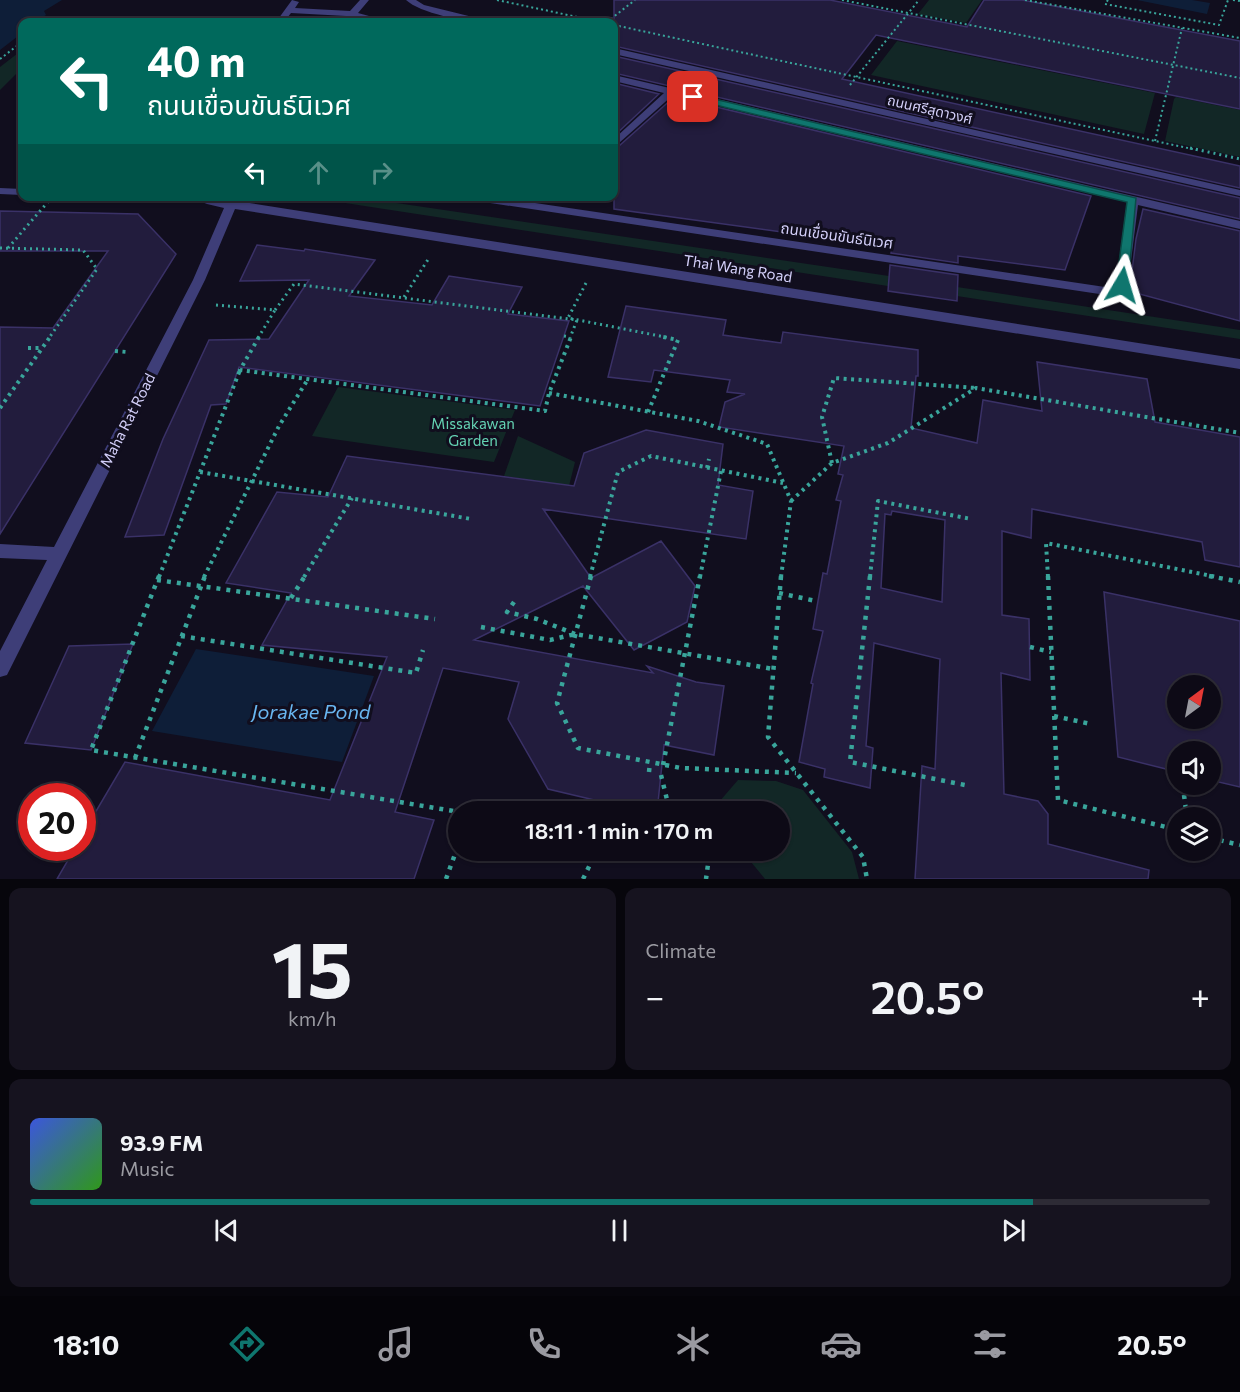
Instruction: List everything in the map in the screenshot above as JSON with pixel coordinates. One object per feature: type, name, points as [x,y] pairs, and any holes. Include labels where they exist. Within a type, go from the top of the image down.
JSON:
[{"type":"street","points":[[283,18],[297,0]]},
{"type":"street","points":[[348,18],[365,0]]},
{"type":"street","points":[[410,0],[421,7],[471,18]]},
{"type":"street","points":[[289,10],[350,14],[368,18]]},
{"type":"street","name":"ถนนศรีสุดาวงศ์","points":[[618,52],[1240,193]]},
{"type":"street","points":[[618,79],[1240,225]]},
{"type":"street","points":[[619,140],[670,92]]},
{"type":"street","points":[[0,191],[18,192]]},
{"type":"street","name":"ถนนเขื่อนขันธ์นิเวศ","points":[[494,201],[1106,291],[1122,285],[1133,200]]},
{"type":"street","points":[[216,201],[231,204]]},
{"type":"street","name":"Thai Wang Road","points":[[231,204],[1240,364]]},
{"type":"street","name":"Maha Rat Road","points":[[0,669],[5,648],[59,554],[199,280],[231,204]]},
{"type":"street","points":[[0,551],[59,554]]},
{"type":"path","points":[[497,0],[582,18]]},
{"type":"path","points":[[612,18],[636,0]]},
{"type":"path","points":[[842,0],[1240,78]]},
{"type":"path","points":[[836,102],[919,0]]},
{"type":"path","points":[[1025,0],[1240,38]]},
{"type":"path","points":[[1108,0],[1106,4],[1219,25],[1228,0]]},
{"type":"path","points":[[1233,0],[1240,1]]},
{"type":"path","points":[[618,26],[1240,159]]},
{"type":"path","points":[[1155,141],[1183,28]]},
{"type":"path","points":[[0,59],[18,45]]},
{"type":"path","points":[[7,250],[49,201]]},
{"type":"path","points":[[0,249],[83,250],[97,269],[0,408]]},
{"type":"path","points":[[404,297],[429,258]]},
{"type":"path","points":[[568,318],[586,283]]},
{"type":"path","points":[[448,810],[90,750],[240,370],[275,310],[294,284],[568,318],[678,340],[648,412]]},
{"type":"path","points":[[216,305],[275,310]]},
{"type":"path","points":[[240,370],[545,411],[549,393],[577,320]]},
{"type":"path","points":[[564,336],[570,337]]},
{"type":"path","points":[[28,348],[39,348]]},
{"type":"path","points":[[115,351],[127,352]]},
{"type":"path","points":[[832,463],[822,417],[834,378],[976,388],[1240,433]]},
{"type":"path","points":[[135,758],[200,586],[279,426],[308,379]]},
{"type":"path","points":[[791,501],[832,463],[888,443],[976,388]]},
{"type":"path","points":[[549,393],[698,421],[767,444],[791,501],[779,593],[768,737],[863,857],[867,879]]},
{"type":"path","points":[[1207,426],[1209,432]]},
{"type":"path","points":[[784,483],[651,456],[618,472],[557,703],[578,748],[681,768],[798,773]]},
{"type":"path","points":[[707,468],[709,459]]},
{"type":"path","points":[[663,765],[721,471]]},
{"type":"path","points":[[200,472],[471,519]]},
{"type":"path","points":[[291,598],[352,498]]},
{"type":"path","points":[[966,785],[850,762],[878,501],[971,519]]},
{"type":"path","points":[[1167,827],[1058,800],[1046,543],[1240,582]]},
{"type":"path","points":[[157,580],[435,619]]},
{"type":"path","points":[[779,593],[816,601]]},
{"type":"path","points":[[514,602],[507,612],[537,619],[575,634],[773,669]]},
{"type":"path","points":[[481,627],[550,640],[575,634]]},
{"type":"path","points":[[181,636],[416,673],[423,650]]},
{"type":"path","points":[[1030,647],[1051,652]]},
{"type":"path","points":[[1054,716],[1091,724]]},
{"type":"path","points":[[649,772],[650,762]]},
{"type":"path","points":[[661,775],[667,801]]},
{"type":"path","points":[[1184,795],[1186,807]]},
{"type":"path","points":[[1221,841],[1240,845]]},
{"type":"path","points":[[446,879],[452,861]]},
{"type":"path","points":[[583,879],[592,861]]},
{"type":"path","points":[[706,879],[708,861]]},
{"type":"green space","points":[[929,0],[982,0],[966,23],[918,14]]},
{"type":"green space","points":[[897,41],[1155,93],[1144,134],[871,75]]},
{"type":"green space","points":[[18,53],[18,72],[0,90],[0,67]]},
{"type":"green space","points":[[1176,97],[1240,110],[1240,157],[1165,141]]},
{"type":"green space","points":[[332,201],[383,201],[889,276],[888,286]]},
{"type":"green space","points":[[957,287],[1240,330],[1240,339],[957,296]]},
{"type":"green space","name":"Missakawan Garden","points":[[338,387],[515,410],[494,462],[312,436]]},
{"type":"green space","points":[[518,436],[575,462],[569,486],[504,476]]},
{"type":"green space","points":[[738,780],[776,781],[803,790],[852,852],[859,879],[765,879],[750,861],[790,861],[790,801],[720,801]]},
{"type":"water","points":[[0,0],[62,0],[44,11],[46,15],[42,18],[18,18],[18,36],[0,50]]},
{"type":"water","points":[[1137,0],[1192,0],[1210,3],[1207,14]]},
{"type":"water","name":"Jorakae Pond","points":[[196,649],[374,676],[342,762],[152,731]]},
{"type":"building","points":[[614,0],[830,0],[967,27],[984,0],[1022,0],[1240,41],[1240,109],[876,35],[842,79],[1240,166],[1240,188],[618,47],[618,18],[614,18]]},
{"type":"building","points":[[618,57],[1240,198],[1240,219],[618,74]]},
{"type":"building","points":[[618,84],[659,94],[618,132]]},
{"type":"building","points":[[674,97],[1091,196],[1065,270],[958,256],[958,263],[891,253],[892,247],[614,209],[614,201],[618,201],[618,144],[620,145]]},
{"type":"building","points":[[1143,209],[1240,231],[1240,321],[1132,292],[1135,279],[1131,279],[1136,239]]},
{"type":"building","points":[[0,211],[138,214],[176,254],[0,534],[0,327],[53,328],[108,251],[0,251]]},
{"type":"building","points":[[257,245],[304,251],[305,249],[375,260],[349,296],[432,305],[449,276],[522,287],[508,314],[569,321],[540,406],[239,367],[226,404],[211,405],[164,535],[125,537],[163,439],[209,340],[269,339],[309,280],[240,281]]},
{"type":"building","points":[[890,265],[958,275],[957,301],[888,291]]},
{"type":"building","points":[[626,306],[726,320],[723,335],[781,343],[783,332],[918,350],[918,376],[916,376],[911,428],[977,443],[983,400],[1042,411],[1037,362],[1147,379],[1155,422],[1240,437],[1240,567],[1205,560],[1202,542],[1032,509],[1031,538],[1002,531],[1002,615],[1029,619],[1030,680],[1001,673],[1004,794],[1038,801],[1048,814],[1048,844],[1149,870],[1148,879],[915,879],[922,766],[935,769],[940,659],[874,643],[866,746],[873,748],[870,788],[824,777],[825,769],[799,762],[813,684],[811,683],[823,631],[813,629],[823,573],[827,574],[841,501],[836,500],[843,475],[838,474],[844,446],[719,427],[725,402],[745,394],[727,392],[730,380],[654,370],[651,382],[608,377]],"holes":[[[892,511],[945,520],[942,602],[881,588],[885,514],[891,515]]]},
{"type":"building","points":[[646,430],[723,444],[718,485],[753,491],[746,539],[543,509],[591,578],[661,541],[695,586],[687,622],[634,650],[583,586],[474,640],[653,673],[647,666],[696,682],[724,686],[714,755],[664,745],[658,801],[599,801],[548,789],[508,719],[519,682],[443,668],[395,812],[434,820],[414,879],[57,879],[67,861],[96,861],[96,811],[125,762],[330,800],[387,657],[262,645],[291,593],[226,583],[277,492],[328,497],[347,456],[574,486],[584,453]]},
{"type":"building","points":[[1104,592],[1240,621],[1240,787],[1221,783],[1221,741],[1167,741],[1167,769],[1118,757]]},
{"type":"building","points":[[133,644],[91,750],[25,743],[69,646]]},
{"type":"route","points":[[693,97],[1133,200],[1122,285]]}]
